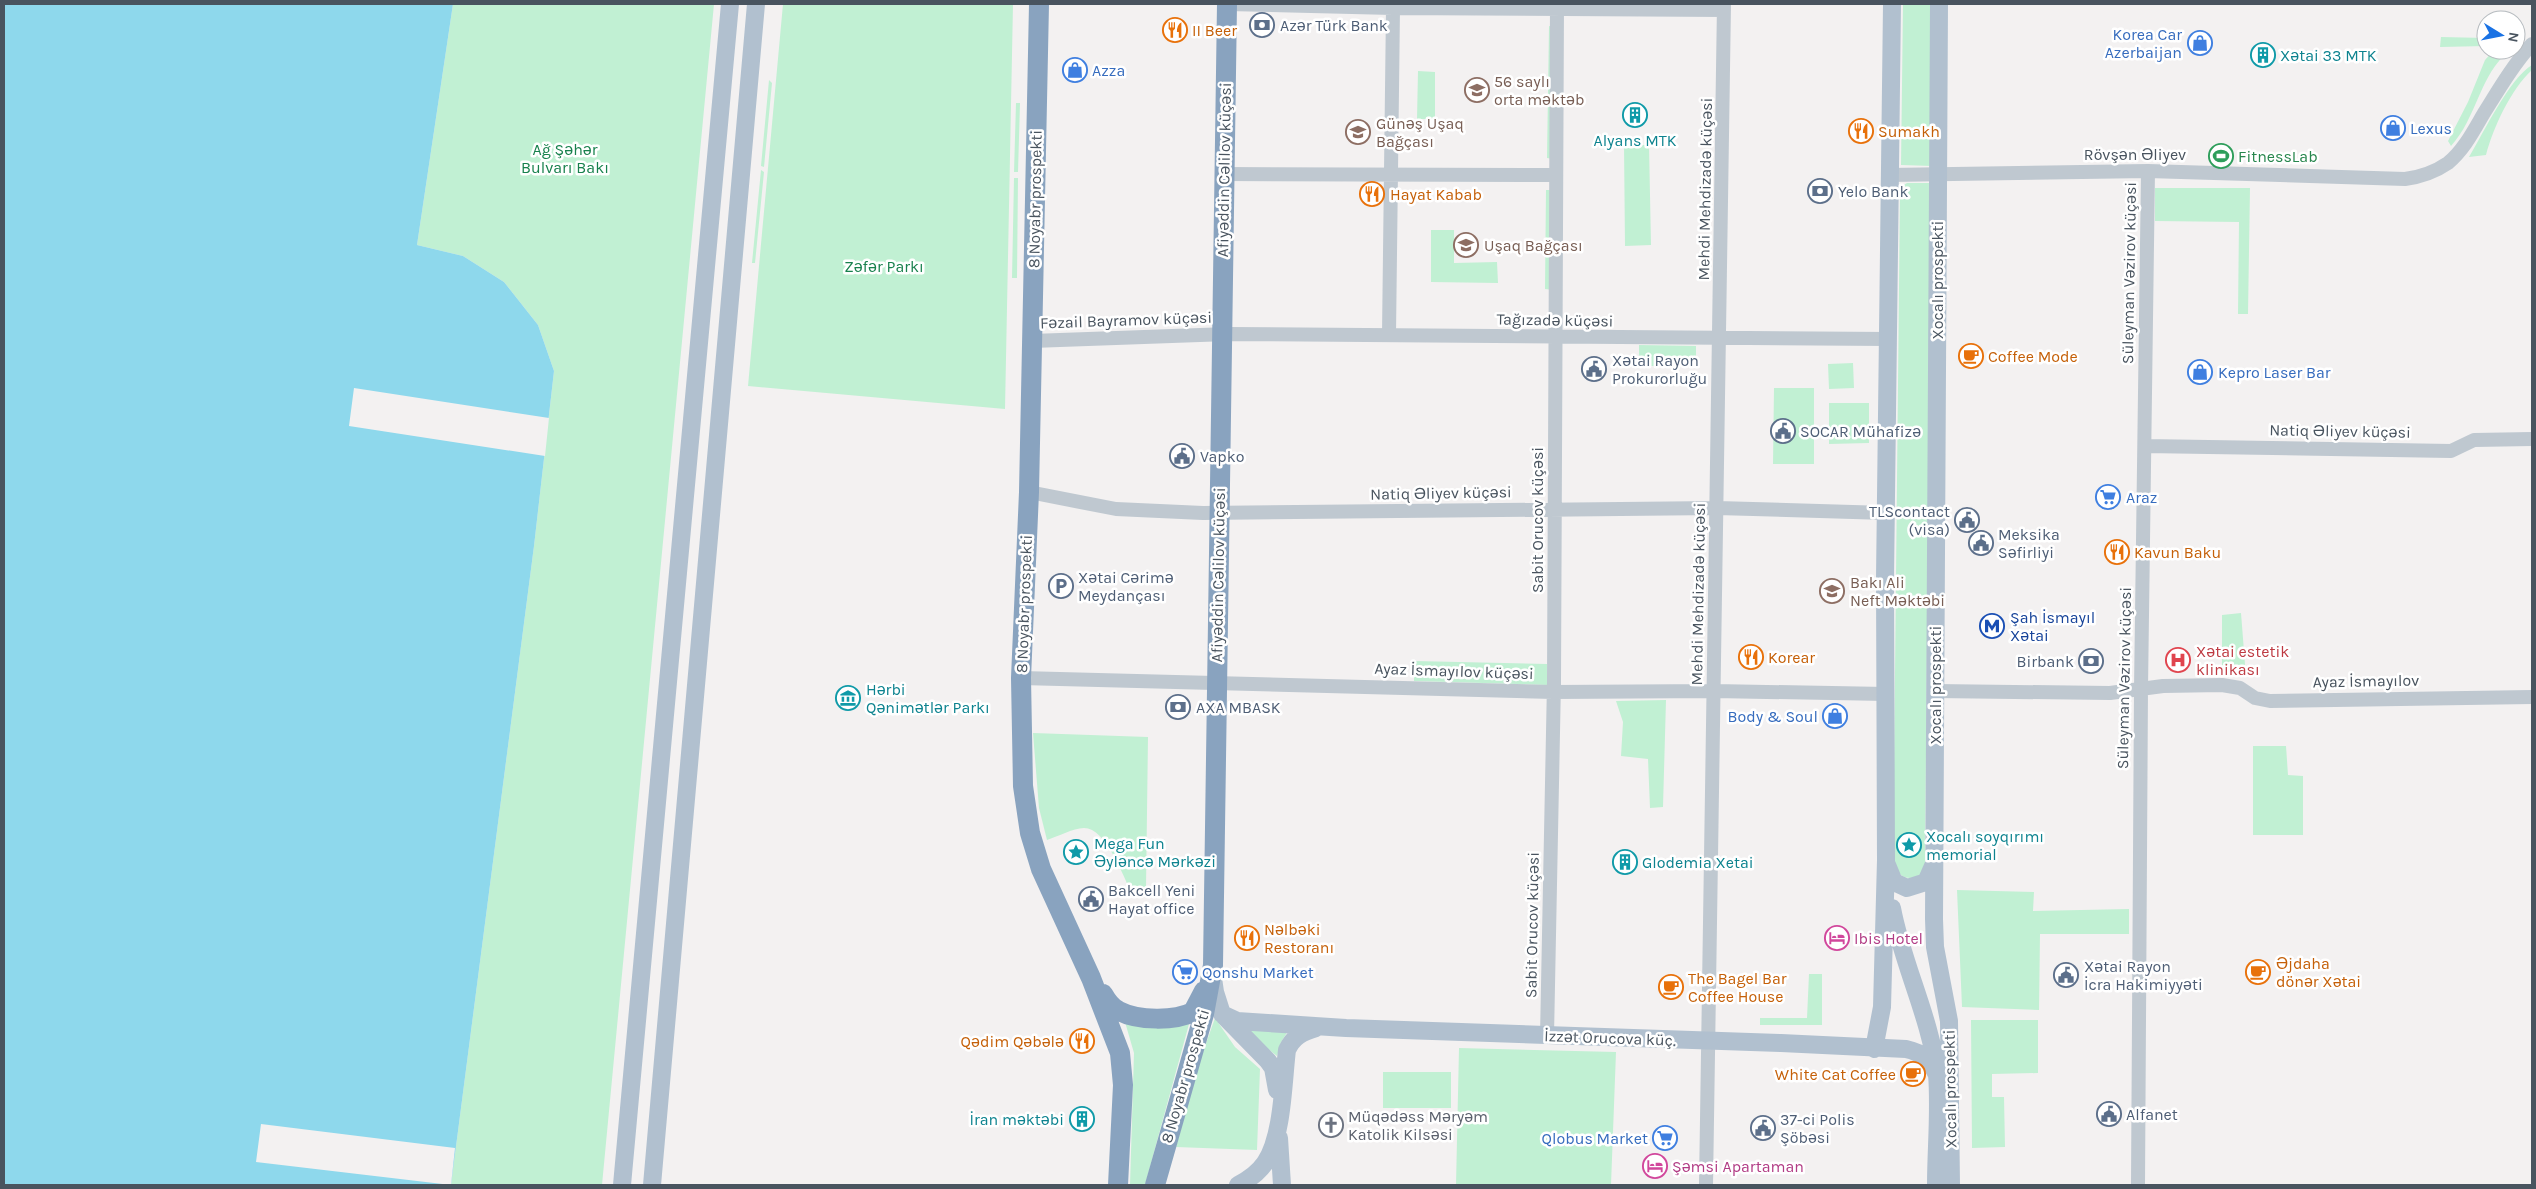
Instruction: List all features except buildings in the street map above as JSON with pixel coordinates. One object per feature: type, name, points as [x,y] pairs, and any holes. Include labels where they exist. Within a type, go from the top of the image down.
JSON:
[{"type":"highway","name":"8 Noyabr prospekti","points":[[1039,4],[1028,492],[1021,678],[1022,768],[1030,833],[1050,890],[1091,978],[1113,1031],[1122,1065],[1118,1185]]},
{"type":"highway","name":"Afiyəddin Cəlilov küçəsi","points":[[1213,965],[1223,174],[1227,4]]},
{"type":"highway","name":"8 Noyabr prospekti","points":[[1155,1185],[1204,1014],[1213,965]]},
{"type":"highway","points":[[1091,978],[1112,1006],[1121,1013],[1139,1016],[1176,1017],[1185,1016],[1196,1008],[1213,965]]},
{"type":"main road","points":[[622,1185],[730,4]]},
{"type":"main road","points":[[652,1185],[756,4]]},
{"type":"main road","name":"Xocalı prospekti","points":[[1874,1049],[1882,1007],[1886,860],[1886,513],[1892,4]]},
{"type":"main road","name":"Xocalı prospekti","points":[[1939,4],[1934,862],[1936,947],[1949,1021],[1951,1185]]},
{"type":"main road","points":[[1886,860],[1894,882],[1908,888],[1926,882],[1934,862]]},
{"type":"main road","name":"Xocalı prospekti","points":[[1886,860],[1890,899],[1897,932],[1927,1027],[1937,1075],[1936,1185]]},
{"type":"main road","points":[[1213,965],[1214,992],[1222,1014],[1273,1068],[1279,1115],[1282,1185]]},
{"type":"main road","points":[[1927,1027],[1938,1008],[1941,980]]},
{"type":"main road","name":"İzzət Orucova küç.","points":[[1222,1014],[1232,1020],[1246,1022],[1321,1027],[1708,1041],[1916,1052],[1931,1062],[1937,1075]]},
{"type":"main road","points":[[1874,1049],[1903,1042],[1927,1027],[1949,1021]]},
{"type":"main road","points":[[1238,1185],[1265,1164],[1275,1139],[1287,1050],[1290,1042],[1295,1037],[1321,1027]]},
{"type":"street","points":[[1227,4],[1393,8],[1557,6],[1724,7]]},
{"type":"street","name":"Sabit Orucov küçəsi","points":[[1548,1036],[1555,509],[1557,6]]},
{"type":"street","name":"Mehdi Mehdizadə küçəsi","points":[[1706,1185],[1724,7]]},
{"type":"street","points":[[1389,335],[1393,8]]},
{"type":"street","name":"Rövşən Əliyev","points":[[1889,175],[2148,171],[2405,179],[2416,177],[2440,168],[2455,156],[2515,63],[2532,44]]},
{"type":"street","points":[[2515,63],[2532,52]]},
{"type":"street","name":"Süleyman Vəzirov küçəsi","points":[[2138,1185],[2141,689],[2148,171]]},
{"type":"street","points":[[1223,174],[1555,175]]},
{"type":"street","name":"Fəzail Bayramov küçəsi","points":[[1032,341],[1221,334]]},
{"type":"street","name":"Tağızadə küçəsi","points":[[1221,334],[1556,338],[1889,338]]},
{"type":"street","name":"Natiq Əliyev küçəsi","points":[[2144,446],[2451,451],[2474,440],[2532,439]]},
{"type":"street","name":"Natiq Əliyev küçəsi","points":[[1028,492],[1116,509],[1219,512],[1717,508],[1886,513]]},
{"type":"street","name":"Ayaz İsmayılov küçəsi","points":[[1021,678],[1553,692],[1714,691],[1886,694]]},
{"type":"street","name":"Ayaz İsmayılov","points":[[1935,691],[2110,693],[2163,686],[2222,684],[2240,688],[2255,698],[2270,701],[2532,697]]},
{"type":"green space","name":"Ağ Şəhər Bulvarı Bakı","points":[[453,4],[714,4],[602,1185],[451,1185],[534,546],[554,371],[538,325],[504,282],[463,256],[417,245]]},
{"type":"green space","name":"Zəfər Parkı","points":[[783,4],[1013,4],[1005,409],[748,386]]},
{"type":"green space","points":[[1903,4],[1934,4],[1932,166],[1901,165]]},
{"type":"green space","points":[[1549,26],[1554,27],[1553,159],[1547,158]]},
{"type":"green space","points":[[2441,37],[2476,38],[2476,46],[2440,47]]},
{"type":"green space","points":[[2485,60],[2500,60],[2491,72],[2467,123],[2451,146],[2448,141],[2468,102]]},
{"type":"green space","points":[[2532,65],[2532,70],[2510,98],[2493,133],[2486,155],[2469,157],[2506,94],[2523,72]]},
{"type":"green space","points":[[1418,71],[1435,72],[1435,119],[1417,119]]},
{"type":"green space","points":[[769,80],[772,83],[764,167],[761,166]]},
{"type":"green space","points":[[1016,103],[1020,103],[1018,172],[1014,172]]},
{"type":"green space","points":[[1624,145],[1649,145],[1651,245],[1625,246]]},
{"type":"green space","points":[[761,170],[764,172],[755,263],[752,263]]},
{"type":"green space","points":[[1014,178],[1018,178],[1017,278],[1012,278]]},
{"type":"green space","points":[[1907,183],[1931,183],[1925,868],[1923,873],[1910,878],[1906,878],[1893,868],[1900,191],[1902,186]]},
{"type":"green space","points":[[2155,188],[2250,188],[2248,314],[2238,314],[2239,222],[2155,221]]},
{"type":"green space","points":[[1546,190],[1553,190],[1553,290],[1545,289]]},
{"type":"green space","points":[[1431,230],[1454,230],[1454,263],[1497,262],[1498,283],[1431,282]]},
{"type":"green space","points":[[1639,345],[1696,346],[1696,366],[1639,366]]},
{"type":"green space","points":[[1853,363],[1854,388],[1829,389],[1828,364]]},
{"type":"green space","points":[[1774,388],[1814,388],[1814,464],[1773,464]]},
{"type":"green space","points":[[1829,403],[1869,403],[1869,443],[1829,444]]},
{"type":"green space","points":[[2241,613],[2246,677],[2222,672],[2222,615]]},
{"type":"green space","points":[[1414,661],[1547,664],[1547,685],[1414,681]]},
{"type":"green space","points":[[1666,700],[1663,807],[1650,808],[1648,759],[1621,756],[1623,722],[1616,701]]},
{"type":"green space","points":[[1033,733],[1148,737],[1146,888],[1132,894],[1113,854],[1100,836],[1092,830],[1080,828],[1047,840],[1039,808]]},
{"type":"green space","points":[[2253,746],[2286,746],[2288,775],[2303,776],[2303,835],[2253,835]]},
{"type":"green space","points":[[1957,890],[2034,892],[2033,911],[2129,909],[2129,934],[2040,934],[2039,1010],[1962,1007]]},
{"type":"green space","points":[[1809,974],[1822,974],[1822,1025],[1760,1025],[1760,1018],[1807,1018]]},
{"type":"green space","points":[[1215,1018],[1235,1047],[1260,1069],[1257,1150],[1176,1147],[1198,1066]]},
{"type":"green space","points":[[1971,1020],[2038,1020],[2038,1073],[1992,1074],[1992,1097],[2004,1097],[2005,1147],[1972,1148]]},
{"type":"green space","points":[[1125,1022],[1189,1024],[1145,1185],[1130,1185],[1134,1053]]},
{"type":"green space","points":[[1243,1029],[1288,1031],[1281,1042],[1277,1056]]},
{"type":"green space","points":[[1459,1048],[1616,1052],[1611,1185],[1456,1185]]},
{"type":"green space","points":[[1383,1072],[1451,1072],[1451,1108],[1383,1108]]},
{"type":"water","points":[[4,4],[453,4],[417,245],[463,256],[504,282],[538,325],[554,371],[534,546],[451,1185],[4,1185]]},
{"type":"pier","points":[[354,388],[549,418],[545,456],[349,426]]},
{"type":"pier","points":[[261,1124],[455,1148],[451,1185],[256,1162]]},
{"type":"place","name":"Azәr Türk Bank","points":[[1262,25]]},
{"type":"place","name":"II Beer","points":[[1175,30]]},
{"type":"place","name":"Korea Car Azerbaijan","points":[[2200,43]]},
{"type":"place","name":"Xətai 33 MTK","points":[[2263,55]]},
{"type":"place","name":"Azza","points":[[1075,70]]},
{"type":"place","name":"56 saylı orta məktəb","points":[[1477,90]]},
{"type":"place","name":"Alyans MTK","points":[[1635,115]]},
{"type":"place","name":"Lexus","points":[[2393,128]]},
{"type":"place","name":"Sumakh","points":[[1861,131]]},
{"type":"place","name":"Günəş Uşaq Bağçası","points":[[1358,132]]},
{"type":"place","name":"FitnessLab","points":[[2221,156]]},
{"type":"place","name":"Yelo Bank","points":[[1820,191]]},
{"type":"place","name":"Hayat Kabab","points":[[1372,194]]},
{"type":"place","name":"Uşaq Bağçası","points":[[1466,245]]},
{"type":"place","name":"Coffee Mode","points":[[1971,356]]},
{"type":"place","name":"Xətai Rayon Prokurorluğu","points":[[1594,369]]},
{"type":"place","name":"Kepro Laser Bar","points":[[2200,372]]},
{"type":"place","name":"SOCAR Mühafizə","points":[[1783,431]]},
{"type":"place","name":"Vapko","points":[[1182,456]]},
{"type":"place","name":"Araz","points":[[2108,497]]},
{"type":"place","name":"TLScontact (visa)","points":[[1967,520]]},
{"type":"place","name":"Meksika Səfirliyi","points":[[1981,543]]},
{"type":"place","name":"Kavun Baku","points":[[2117,552]]},
{"type":"place","name":"Xətai Cərimə Meydançası","points":[[1061,586]]},
{"type":"place","name":"Bakı Ali Neft Məktəbi","points":[[1832,591]]},
{"type":"place","name":"Şah İsmayıl Xətai","points":[[1992,626]]},
{"type":"place","name":"Korear","points":[[1751,657]]},
{"type":"place","name":"Xətai estetik klinikası","points":[[2178,660]]},
{"type":"place","name":"Birbank","points":[[2091,661]]},
{"type":"place","name":"Hərbi Qənimətlər Parkı","points":[[848,698]]},
{"type":"place","name":"AXA MBASK","points":[[1178,707]]},
{"type":"place","name":"Body & Soul","points":[[1835,716]]},
{"type":"place","name":"Xocalı soyqırımı memorial","points":[[1909,845]]},
{"type":"place","name":"Mega Fun Əyləncə Mərkəzi","points":[[1076,852]]},
{"type":"place","name":"Glodemia Xetai","points":[[1625,862]]},
{"type":"place","name":"Bakcell Yeni Hayat office","points":[[1091,899]]},
{"type":"place","name":"Nəlbəki Restoranı","points":[[1247,938]]},
{"type":"place","name":"Ibis Hotel","points":[[1837,938]]},
{"type":"place","name":"Qonshu Market","points":[[1185,972]]},
{"type":"place","name":"Əjdaha dönər Xətai","points":[[2258,972]]},
{"type":"place","name":"Xətai Rayon İcra Hakimiyyəti","points":[[2066,975]]},
{"type":"place","name":"The Bagel Bar Coffee House","points":[[1671,987]]},
{"type":"place","name":"Qədim Qəbələ","points":[[1082,1041]]},
{"type":"place","name":"White Cat Coffee","points":[[1913,1074]]},
{"type":"place","name":"Alfanet","points":[[2109,1114]]},
{"type":"place","name":"İran məktəbi","points":[[1082,1119]]},
{"type":"place","name":"Müqədəss Məryəm Katolik Kilsəsi","points":[[1331,1125]]},
{"type":"place","name":"37-ci Polis Şöbəsi","points":[[1763,1128]]},
{"type":"place","name":"Qlobus Market","points":[[1665,1138]]},
{"type":"place","name":"Şəmsi Apartaman","points":[[1655,1166]]}]
